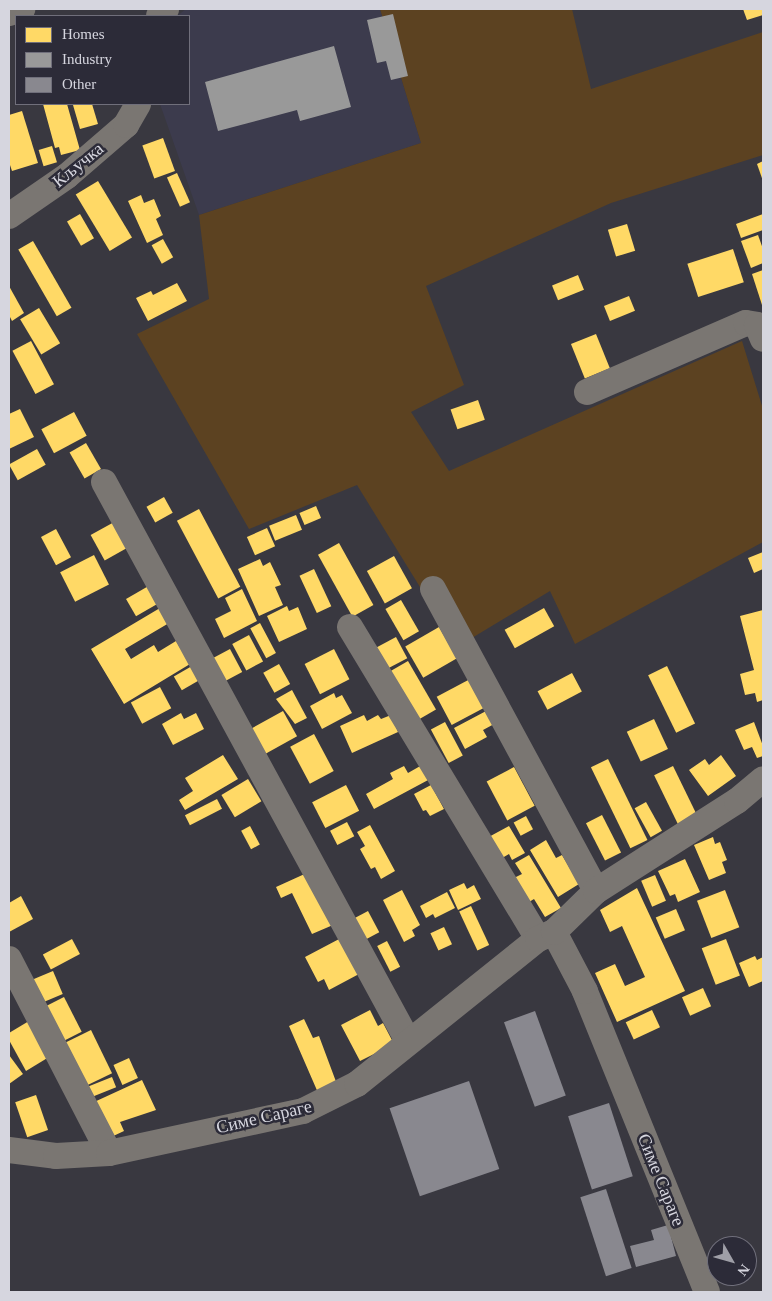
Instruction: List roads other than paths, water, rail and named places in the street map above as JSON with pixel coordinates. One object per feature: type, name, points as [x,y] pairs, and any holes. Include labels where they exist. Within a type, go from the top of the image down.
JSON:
[{"type":"street","points":[[9,13],[22,9]]},
{"type":"street","name":"Кључка","points":[[9,216],[67,176],[126,125],[137,105]]},
{"type":"street","points":[[587,392],[746,323],[757,325],[763,339]]},
{"type":"street","points":[[104,482],[408,1041]]},
{"type":"street","points":[[433,590],[596,891]]},
{"type":"street","points":[[350,627],[546,936]]},
{"type":"street","name":"Симе Сараге","points":[[9,1150],[56,1156],[109,1153],[303,1111],[358,1084],[408,1041],[546,936],[596,891],[738,801],[763,779]]},
{"type":"street","name":"Симе Сараге","points":[[546,936],[585,991],[707,1292]]},
{"type":"street","points":[[9,959],[109,1153]]}]
